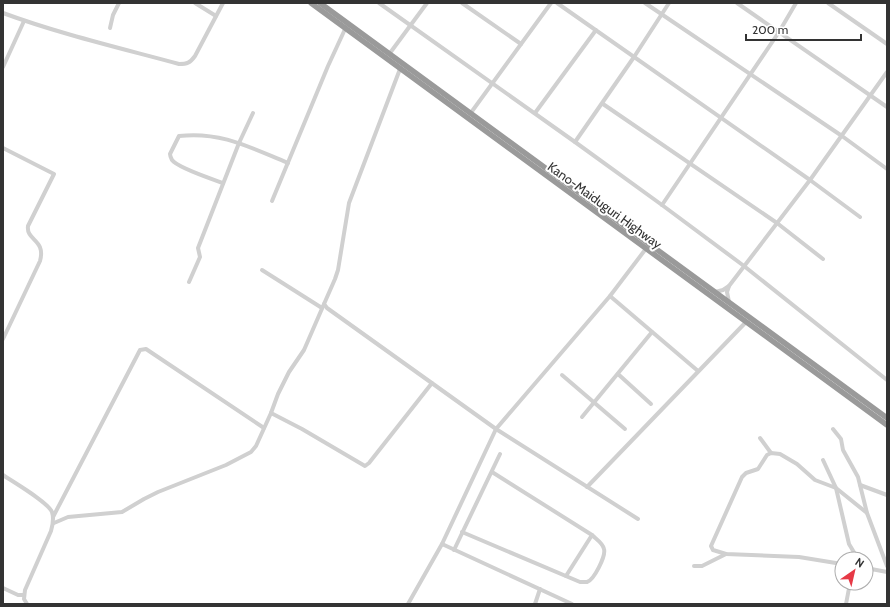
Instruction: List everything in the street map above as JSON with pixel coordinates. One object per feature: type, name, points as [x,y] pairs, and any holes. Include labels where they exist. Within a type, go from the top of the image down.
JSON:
[{"type":"highway","name":"Kano-Maiduguri Highway","points":[[311,3],[390,53],[471,112],[746,322],[887,425]]},
{"type":"highway","name":"Kano-Maiduguri Highway","points":[[320,3],[400,69],[728,302],[887,418]]},
{"type":"street","points":[[110,28],[113,14],[119,3]]},
{"type":"street","points":[[195,3],[216,16]]},
{"type":"street","points":[[3,13],[24,21],[179,64],[187,64],[191,62],[195,56],[223,3]]},
{"type":"street","points":[[379,3],[662,205],[744,266],[887,380]]},
{"type":"street","points":[[390,53],[427,3]]},
{"type":"street","points":[[462,3],[521,44]]},
{"type":"street","points":[[467,118],[551,3]]},
{"type":"street","points":[[557,3],[721,117],[860,217]]},
{"type":"street","points":[[644,3],[842,136],[887,169]]},
{"type":"street","points":[[575,142],[603,104],[669,3]]},
{"type":"street","points":[[737,3],[887,107]]},
{"type":"street","points":[[662,205],[779,32],[796,3]]},
{"type":"street","points":[[828,3],[887,44]]},
{"type":"street","points":[[3,67],[24,21]]},
{"type":"street","points":[[272,201],[346,25]]},
{"type":"street","points":[[535,113],[596,30]]},
{"type":"street","points":[[3,50],[9,52]]},
{"type":"street","points":[[54,523],[68,517],[122,512],[158,492],[226,465],[251,452],[256,446],[278,394],[289,372],[304,350],[335,279],[338,270],[349,203],[400,69]]},
{"type":"street","points":[[728,302],[727,292],[729,286],[810,180],[887,72]]},
{"type":"street","points":[[603,104],[777,223],[823,258]]},
{"type":"street","points":[[189,282],[200,257],[198,248],[239,143],[253,113]]},
{"type":"street","points":[[223,183],[177,164],[171,159],[170,154],[179,136],[213,136],[239,143],[288,163]]},
{"type":"street","points":[[3,148],[54,174],[28,226],[27,231],[30,236],[37,241],[40,247],[42,253],[40,261],[3,339]]},
{"type":"street","points":[[408,604],[442,544],[496,429],[610,296],[648,246]]},
{"type":"street","points":[[262,270],[327,308],[496,429],[638,520]]},
{"type":"street","points":[[714,292],[723,290],[729,286]]},
{"type":"street","points":[[610,296],[698,371]]},
{"type":"street","points":[[587,487],[746,322]]},
{"type":"street","points":[[582,417],[652,332]]},
{"type":"street","points":[[53,517],[140,350],[146,349],[264,428]]},
{"type":"street","points":[[618,374],[651,404]]},
{"type":"street","points":[[562,375],[626,429]]},
{"type":"street","points":[[271,413],[302,429],[365,466],[369,464],[432,383]]},
{"type":"street","points":[[833,429],[841,439],[843,450],[853,467],[860,485],[867,513],[887,566]]},
{"type":"street","points":[[760,438],[772,453],[784,456],[797,464],[815,480],[836,488],[867,513]]},
{"type":"street","points":[[772,453],[766,456],[758,469],[744,475],[711,546],[713,550],[726,554],[799,557],[834,563]]},
{"type":"street","points":[[454,550],[500,454]]},
{"type":"street","points":[[823,460],[836,488],[849,544],[853,551]]},
{"type":"street","points":[[462,532],[580,582],[587,582],[595,574],[605,551],[603,546],[592,535],[492,472]]},
{"type":"street","points":[[3,476],[49,506],[53,517],[54,523],[24,595],[26,604]]},
{"type":"street","points":[[860,485],[887,495]]},
{"type":"street","points":[[566,576],[592,535]]},
{"type":"street","points":[[442,544],[572,604]]},
{"type":"street","points":[[694,566],[702,566],[726,554]]},
{"type":"street","points":[[874,569],[887,572]]},
{"type":"street","points":[[3,588],[18,595],[24,595]]},
{"type":"street","points":[[535,604],[540,589]]},
{"type":"street","points":[[846,604],[848,591]]}]
